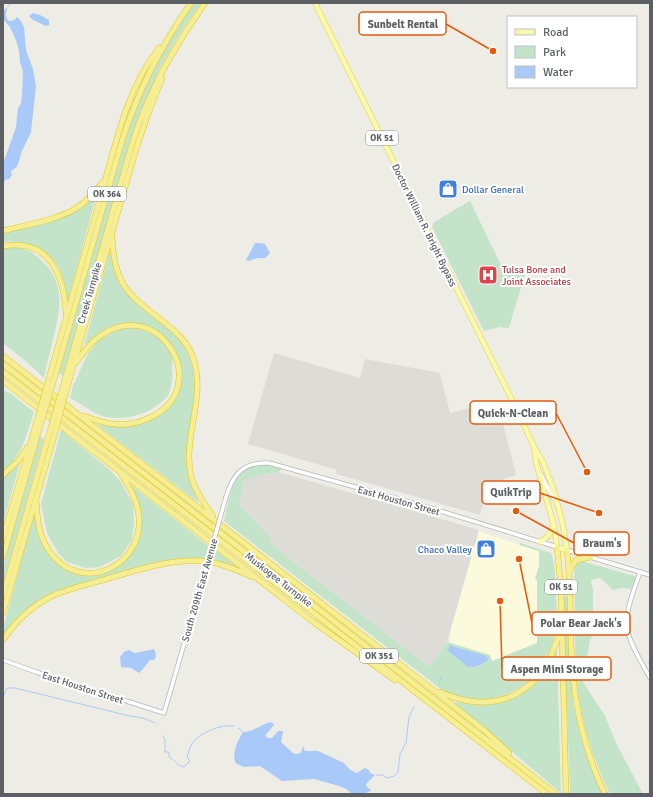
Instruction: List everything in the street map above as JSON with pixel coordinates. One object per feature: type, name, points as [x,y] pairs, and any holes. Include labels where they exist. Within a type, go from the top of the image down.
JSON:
[{"type":"highway","name":"Creek Turnpike","points":[[3,557],[55,365],[128,123],[149,72],[173,30],[191,3]]},
{"type":"highway","name":"Creek Turnpike","points":[[68,376],[137,128],[156,83],[179,40],[204,3]]},
{"type":"highway","points":[[55,365],[66,318],[124,117],[150,59],[173,30]]},
{"type":"highway","points":[[74,365],[148,114],[160,81],[179,40]]},
{"type":"highway","points":[[3,231],[72,211],[87,200],[106,178]]},
{"type":"highway","points":[[112,232],[114,261],[117,272],[125,288],[176,332],[187,346],[194,362],[198,387],[189,450],[189,463],[191,476],[196,491],[215,520]]},
{"type":"highway","points":[[3,246],[16,245],[30,247],[41,253],[52,263],[62,284],[66,318]]},
{"type":"highway","points":[[3,595],[68,376],[74,365],[86,349],[100,336],[116,328],[132,325],[150,329],[165,339],[174,352],[179,370],[178,387],[171,400],[163,410],[149,419],[133,424],[117,425],[102,423],[78,414]]},
{"type":"highway","points":[[3,356],[432,689],[485,731],[532,775]]},
{"type":"highway","name":"Muskogee Turnpike","points":[[3,364],[556,794]]},
{"type":"highway","name":"Muskogee Turnpike","points":[[3,372],[547,794]]},
{"type":"highway","points":[[3,381],[336,639],[452,720]]},
{"type":"highway","points":[[3,386],[14,390]]},
{"type":"highway","points":[[3,475],[18,461],[35,435]]},
{"type":"highway","points":[[3,538],[30,444]]},
{"type":"highway","points":[[3,613],[36,499],[48,446]]},
{"type":"highway","points":[[36,499],[40,532],[48,550],[69,568],[84,573],[107,570],[120,563],[129,554],[134,547],[138,532],[138,511],[135,499],[118,470]]},
{"type":"highway","name":"OK 51","points":[[557,547],[561,587],[566,793]]},
{"type":"highway","name":"OK 51","points":[[567,550],[576,698],[589,754],[605,794]]},
{"type":"highway","points":[[569,571],[576,560],[591,557]]},
{"type":"highway","points":[[3,640],[24,616],[51,597],[71,589],[161,564],[192,561],[214,563],[260,579]]},
{"type":"highway","points":[[432,689],[452,698],[475,703],[497,701],[509,697],[530,684],[545,668],[554,650],[562,626]]},
{"type":"main road","name":"Doctor William R. Bright Bypass","points":[[315,3],[534,447],[543,462],[556,498],[567,550]]},
{"type":"main road","name":"Doctor William R. Bright Bypass","points":[[534,447],[538,470],[554,526],[557,547]]},
{"type":"main road","points":[[538,470],[553,498],[556,498]]},
{"type":"main road","points":[[540,542],[548,536],[554,526]]},
{"type":"main road","points":[[557,547],[567,550]]},
{"type":"street","name":"East Houston Street","points":[[241,470],[255,463],[274,463],[434,509],[557,547]]},
{"type":"street","name":"South 209th East Avenue","points":[[164,713],[226,497],[231,482],[241,470]]},
{"type":"street","points":[[567,550],[650,574]]},
{"type":"street","points":[[640,572],[627,616],[627,628],[630,638],[650,678]]},
{"type":"street","name":"East Houston Street","points":[[3,660],[164,713]]},
{"type":"shaded area","points":[[274,353],[360,378],[365,359],[440,373],[450,413],[493,402],[502,420],[516,475],[489,484],[480,515],[336,474],[337,470],[248,444]]},
{"type":"shaded area","points":[[279,472],[479,530],[447,642],[435,660],[428,666],[274,547],[268,535],[239,505],[244,480]]},
{"type":"shaded area","points":[[479,530],[539,551],[539,566],[535,579],[537,580],[537,643],[492,661],[450,643],[451,628]]},
{"type":"green space","points":[[194,3],[201,3],[181,32],[160,68],[134,129],[63,376],[58,373],[130,124],[147,82],[168,42]]},
{"type":"green space","points":[[97,193],[68,301],[63,279],[54,261],[40,249],[32,245],[3,242],[3,233],[58,218],[78,210]]},
{"type":"green space","points":[[470,201],[500,263],[525,273],[509,328],[500,327],[484,331],[432,227],[434,222]]},
{"type":"green space","points":[[8,248],[27,250],[35,255],[50,270],[58,288],[58,316],[44,378],[3,343],[3,250]]},
{"type":"green space","points":[[110,250],[116,274],[122,286],[170,329],[178,338],[190,358],[194,370],[196,385],[186,461],[190,481],[199,503],[96,424],[126,426],[148,421],[172,403],[180,385],[181,367],[175,350],[163,336],[147,326],[128,323],[106,329],[84,346]]},
{"type":"green space","points":[[135,328],[158,338],[170,352],[172,360],[172,385],[169,394],[160,403],[148,411],[134,416],[120,418],[101,416],[70,398],[73,386],[87,355],[99,340],[120,329]]},
{"type":"green space","points":[[3,390],[10,393],[34,412],[19,452],[10,465],[3,471]]},
{"type":"green space","points":[[61,430],[111,471],[121,482],[133,504],[134,522],[132,540],[121,556],[100,567],[86,568],[67,562],[58,553],[47,533],[41,504]]},
{"type":"green space","points":[[40,436],[44,439],[3,585],[3,567]]},
{"type":"green space","points":[[20,462],[3,524],[3,477]]},
{"type":"green space","points":[[267,464],[281,469],[279,472],[244,480],[239,505],[268,535],[274,547],[428,666],[435,660],[447,642],[490,655],[492,661],[537,643],[537,580],[535,579],[539,566],[539,551],[519,545],[521,543],[551,553],[555,572],[557,625],[550,651],[539,672],[521,687],[495,698],[477,700],[461,698],[442,690],[224,521],[231,492],[238,478],[249,468]]},
{"type":"green space","points":[[131,486],[209,546],[205,560],[179,560],[59,591],[19,619],[3,636],[3,629],[35,513],[40,536],[63,566],[97,573],[128,556],[134,550],[141,527]]},
{"type":"green space","points":[[215,549],[242,570],[211,561]]},
{"type":"green space","points":[[582,561],[634,576],[636,578],[631,589],[621,588],[613,590],[600,578],[591,580],[593,590],[593,636],[590,640],[586,663],[580,674],[583,682],[605,716],[617,745],[643,794],[610,794],[593,754],[581,712],[575,655],[574,571],[576,565]]},
{"type":"green space","points":[[567,596],[573,703],[580,735],[602,794],[570,794],[563,597]]},
{"type":"green space","points":[[556,650],[561,793],[453,702],[477,705],[490,704],[508,699],[530,687]]},
{"type":"water","points":[[8,7],[6,18],[9,21],[14,20],[17,17],[24,27],[26,50],[33,69],[36,86],[31,132],[22,151],[17,167],[11,171],[12,175],[9,179],[5,180],[3,187],[3,164],[16,127],[18,108],[21,104],[23,71],[16,40],[10,27],[3,19],[4,10]]},
{"type":"water","points":[[33,13],[49,20],[49,25],[46,26],[33,20],[29,16]]},
{"type":"water","points":[[255,243],[265,244],[270,253],[265,258],[258,258],[248,261],[246,260]]},
{"type":"water","points":[[451,645],[487,656],[488,660],[476,666],[467,666],[448,651],[449,646]]},
{"type":"water","points":[[154,649],[156,658],[154,660],[150,660],[139,673],[131,668],[121,667],[120,657],[124,652],[129,650],[135,653]]},
{"type":"water","points":[[271,722],[274,724],[265,736],[272,738],[278,731],[283,731],[281,742],[293,753],[301,753],[303,746],[305,751],[318,751],[344,763],[357,773],[365,768],[369,770],[370,773],[375,775],[366,786],[371,791],[367,792],[366,794],[352,794],[339,786],[314,779],[282,781],[260,766],[244,767],[237,764],[235,762],[234,754],[237,743],[243,732],[250,731]]},
{"type":"waterway","points":[[8,7],[11,3]]},
{"type":"waterway","points":[[439,682],[442,677]]},
{"type":"waterway","points":[[3,697],[7,688],[15,688],[143,718],[155,723]]},
{"type":"waterway","points":[[376,775],[382,775],[388,778],[394,776],[398,772],[400,754],[406,743],[409,717],[414,707]]},
{"type":"waterway","points":[[163,736],[165,740],[165,752],[169,752],[169,757],[184,767],[190,761],[187,757],[190,747],[197,738],[206,732],[223,726],[234,726]]},
{"type":"waterway","points":[[238,728],[243,732]]},
{"type":"place","name":"Sunbelt Rental","points":[[493,51]]},
{"type":"place","name":"Dollar General","points":[[448,189]]},
{"type":"place","name":"Tulsa Bone and Joint Associates","points":[[488,275]]},
{"type":"place","name":"Quick-N-Clean","points":[[587,472]]},
{"type":"place","name":"Braum's","points":[[516,511]]},
{"type":"place","name":"QuikTrip","points":[[599,513]]},
{"type":"place","name":"Chaco Valley","points":[[486,549]]},
{"type":"place","name":"Polar Bear Jack's","points":[[519,559]]},
{"type":"place","name":"Aspen Mini Storage","points":[[500,601]]}]
